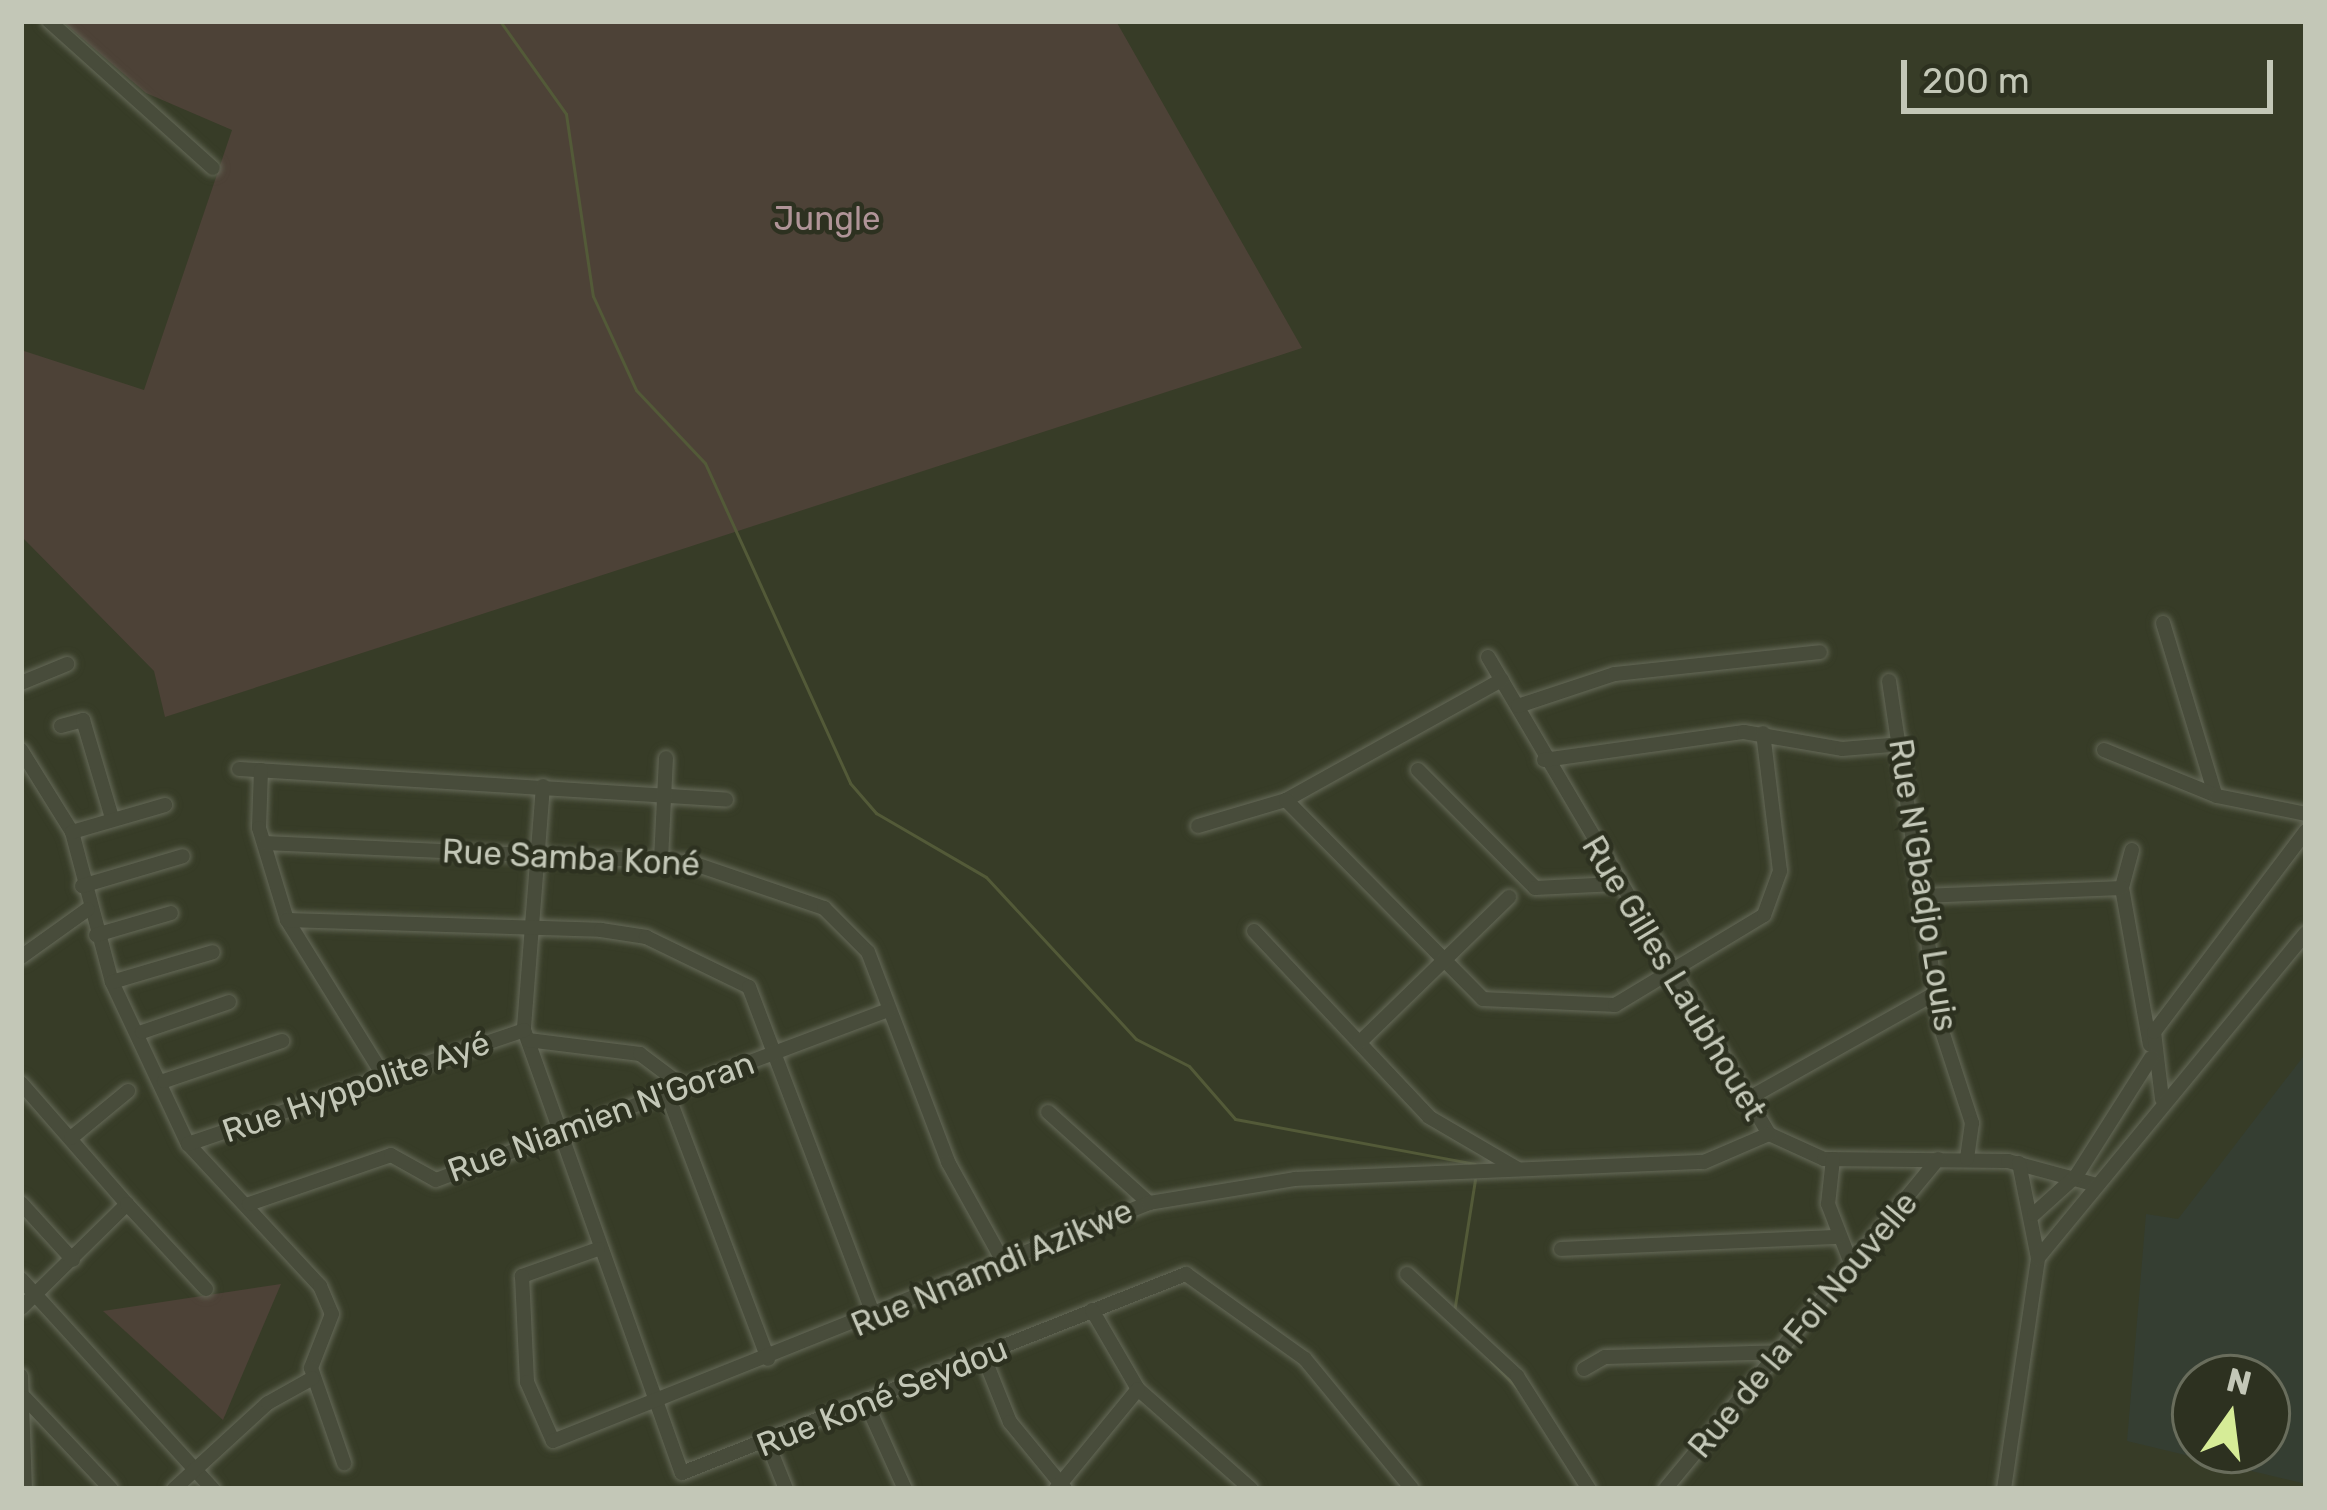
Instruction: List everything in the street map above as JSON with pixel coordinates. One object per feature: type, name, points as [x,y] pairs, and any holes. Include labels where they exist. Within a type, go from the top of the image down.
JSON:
[{"type":"street","points":[[49,21],[213,167]]},
{"type":"street","points":[[2163,623],[2216,796]]},
{"type":"street","points":[[1518,706],[1615,674],[1820,652]]},
{"type":"street","name":"Rue Gilles Laubhouet","points":[[1488,657],[1616,884],[1768,1134],[1833,1159],[2019,1163],[2093,1184]]},
{"type":"street","points":[[21,683],[68,664]]},
{"type":"street","points":[[1198,826],[1286,800],[1502,680]]},
{"type":"street","name":"Rue N'Gbadjo Louis","points":[[1889,681],[1903,744],[1936,993],[1972,1123],[1967,1159]]},
{"type":"street","points":[[62,726],[83,720],[112,818]]},
{"type":"street","points":[[1286,800],[1483,999],[1567,1009],[1615,1005],[1674,978],[1754,929],[1780,871],[1763,733]]},
{"type":"street","points":[[1544,760],[1763,733],[1842,749],[1903,744]]},
{"type":"street","points":[[21,750],[72,832],[88,909],[112,982],[142,1032],[188,1144],[249,1204],[332,1315],[313,1378],[174,1489]]},
{"type":"street","points":[[2104,750],[2216,796],[2306,814]]},
{"type":"street","points":[[661,860],[666,758]]},
{"type":"street","points":[[239,769],[727,800]]},
{"type":"street","points":[[261,770],[266,843],[287,920],[385,1078]]},
{"type":"street","points":[[1418,770],[1534,888],[1616,884]]},
{"type":"street","name":"Rue Koné Seydou","points":[[543,786],[526,1035],[557,1136],[682,1473],[867,1405],[1092,1310],[1200,1276],[1357,1410],[1412,1489]]},
{"type":"street","points":[[72,832],[164,805]]},
{"type":"street","points":[[2034,1214],[2077,1176],[2151,1053],[2306,831]]},
{"type":"street","name":"Rue Samba Koné","points":[[266,843],[538,853],[727,867],[849,923],[889,1010],[948,1162],[1004,1263]]},
{"type":"street","points":[[2132,850],[2122,888],[2162,1100]]},
{"type":"street","points":[[82,886],[183,856]]},
{"type":"street","points":[[1922,896],[2122,888]]},
{"type":"street","points":[[1360,1042],[1509,897]]},
{"type":"street","points":[[21,957],[88,909]]},
{"type":"street","points":[[96,935],[171,914]]},
{"type":"street","points":[[287,920],[533,925],[646,937],[713,965],[749,987],[875,1318]]},
{"type":"street","points":[[1254,931],[1430,1117],[1518,1169]]},
{"type":"street","points":[[2038,1258],[2162,1100],[2304,937]]},
{"type":"street","points":[[112,982],[213,952]]},
{"type":"street","points":[[1744,1101],[1936,993]]},
{"type":"street","points":[[142,1032],[230,1002]]},
{"type":"street","name":"Rue Niamien N'Goran","points":[[249,1204],[391,1156],[436,1180],[669,1098],[683,1087],[889,1010]]},
{"type":"street","points":[[526,1035],[640,1054],[683,1087]]},
{"type":"street","name":"Rue Hyppolite Ayé","points":[[188,1144],[526,1035]]},
{"type":"street","points":[[164,1081],[282,1042]]},
{"type":"street","points":[[21,1083],[206,1289]]},
{"type":"street","points":[[71,1138],[128,1091]]},
{"type":"street","points":[[669,1098],[768,1359]]},
{"type":"street","points":[[1048,1112],[1149,1203]]},
{"type":"street","name":"Rue Nnamdi Azikwe","points":[[598,1249],[522,1276],[536,1420],[566,1442],[1149,1203],[1295,1179],[1704,1162],[1768,1134]]},
{"type":"street","points":[[1833,1159],[1828,1204],[1852,1266]]},
{"type":"street","name":"Rue de la Foi Nouvelle","points":[[1666,1488],[1938,1159]]},
{"type":"street","points":[[2004,1489],[2038,1258],[2034,1214],[2019,1163]]},
{"type":"street","points":[[21,1203],[73,1260]]},
{"type":"street","points":[[21,1308],[128,1204]]},
{"type":"street","points":[[1561,1249],[1839,1237]]},
{"type":"street","points":[[1407,1274],[1516,1376],[1589,1489]]},
{"type":"street","points":[[21,1279],[213,1489]]},
{"type":"street","points":[[1092,1310],[1138,1389],[1251,1489]]},
{"type":"street","points":[[1585,1369],[1606,1357],[1781,1352]]},
{"type":"street","points":[[983,1355],[1010,1422],[1060,1488],[1138,1389]]},
{"type":"street","points":[[21,1376],[25,1489]]},
{"type":"street","points":[[313,1378],[344,1463]]},
{"type":"street","points":[[25,1399],[111,1489]]},
{"type":"street","points":[[867,1405],[905,1489]]},
{"type":"street","points":[[768,1444],[786,1489]]},
{"type":"shaded area","points":[[2306,1053],[2306,1484],[2264,1474],[2291,1474],[2291,1354],[2171,1354],[2171,1452],[2127,1441],[2146,1214],[2178,1219]]},
{"type":"green space","name":"Jungle","points":[[62,21],[1116,21],[1302,348],[165,717],[154,671],[21,536],[21,350],[144,390],[232,130],[146,93]]},
{"type":"green space","points":[[281,1284],[223,1420],[103,1311]]},
{"type":"waterway","points":[[500,21],[566,114],[593,296],[636,390],[705,463],[850,783],[876,813],[986,877],[1136,1039],[1189,1066],[1235,1119],[1475,1164]]},
{"type":"waterway","points":[[1454,1312],[1475,1180]]},
{"type":"waterway","points":[[1491,1361],[1517,1388]]}]
